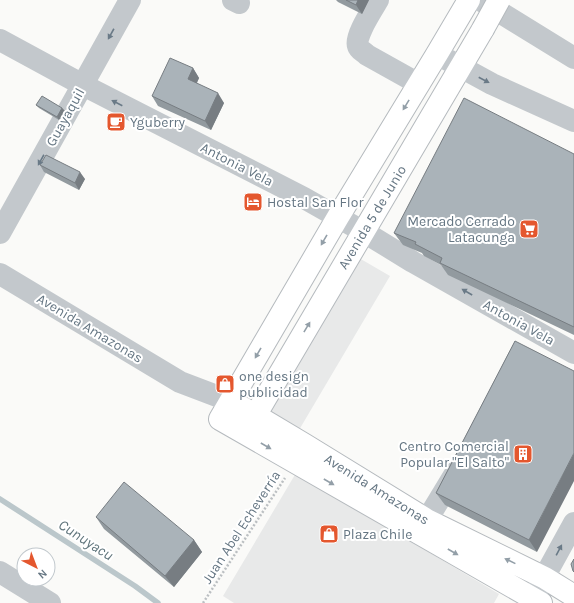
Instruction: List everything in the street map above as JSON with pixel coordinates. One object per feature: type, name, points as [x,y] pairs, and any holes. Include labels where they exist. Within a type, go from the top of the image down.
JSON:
[{"type":"main road","name":"Avenida 5 de Junio","points":[[250,424],[499,0]]},
{"type":"main road","name":"Avenida 5 de Junio","points":[[225,410],[338,217],[465,6]]},
{"type":"main road","name":"Avenida Amazonas","points":[[225,410],[423,526],[535,601]]},
{"type":"main road","name":"Avenida Amazonas","points":[[250,424],[295,462],[423,526],[545,578],[574,596]]},
{"type":"street","name":"Guayaquil","points":[[0,233],[130,0]]},
{"type":"street","points":[[378,0],[358,37],[357,46],[367,55],[419,84]]},
{"type":"street","points":[[480,0],[574,58]]},
{"type":"street","name":"Antonia Vela","points":[[0,40],[83,86],[304,198],[338,217],[413,262],[530,337],[574,353]]},
{"type":"street","points":[[437,54],[492,84],[574,121]]},
{"type":"street","name":"Avenida Amazonas","points":[[0,274],[225,410]]},
{"type":"street","points":[[423,526],[468,452]]},
{"type":"street","points":[[535,601],[545,578],[574,523]]},
{"type":"street","points":[[0,572],[50,603]]},
{"type":"path","name":"Juan Abel Echeverría","points":[[203,603],[295,462]]},
{"type":"shaded area","points":[[359,258],[390,276],[299,430],[268,411]]},
{"type":"shaded area","name":"Plaza Chile","points":[[296,473],[499,594],[494,603],[234,603],[223,596]]},
{"type":"building","points":[[346,0],[358,0],[356,5]]},
{"type":"building","points":[[170,58],[193,68],[188,79],[218,93],[205,121],[152,96]]},
{"type":"building","points":[[42,96],[62,108],[57,117],[36,105]]},
{"type":"building","points":[[464,98],[574,154],[574,327],[440,263],[442,258],[415,244],[416,242],[394,233]]},
{"type":"building","points":[[46,155],[80,172],[75,183],[40,165]]},
{"type":"building","name":"Centro Comercial Popular \"El Salto\"","points":[[515,341],[574,371],[574,453],[529,540],[436,493]]},
{"type":"building","points":[[124,482],[194,540],[165,576],[96,517]]},
{"type":"building","points":[[574,559],[574,572],[571,564]]},
{"type":"waterway","name":"Cunuyacu","points":[[0,499],[135,586],[158,603]]},
{"type":"place","name":"Yguberry","points":[[116,122]]},
{"type":"place","name":"Hostal San Flor","points":[[253,202]]},
{"type":"place","name":"Mercado Cerrado Latacunga","points":[[529,229]]},
{"type":"place","name":"one design publicidad","points":[[225,384]]},
{"type":"place","name":"Centro Comercial Popular \"El Salto\"","points":[[523,454]]},
{"type":"place","name":"Plaza Chile","points":[[329,534]]}]
